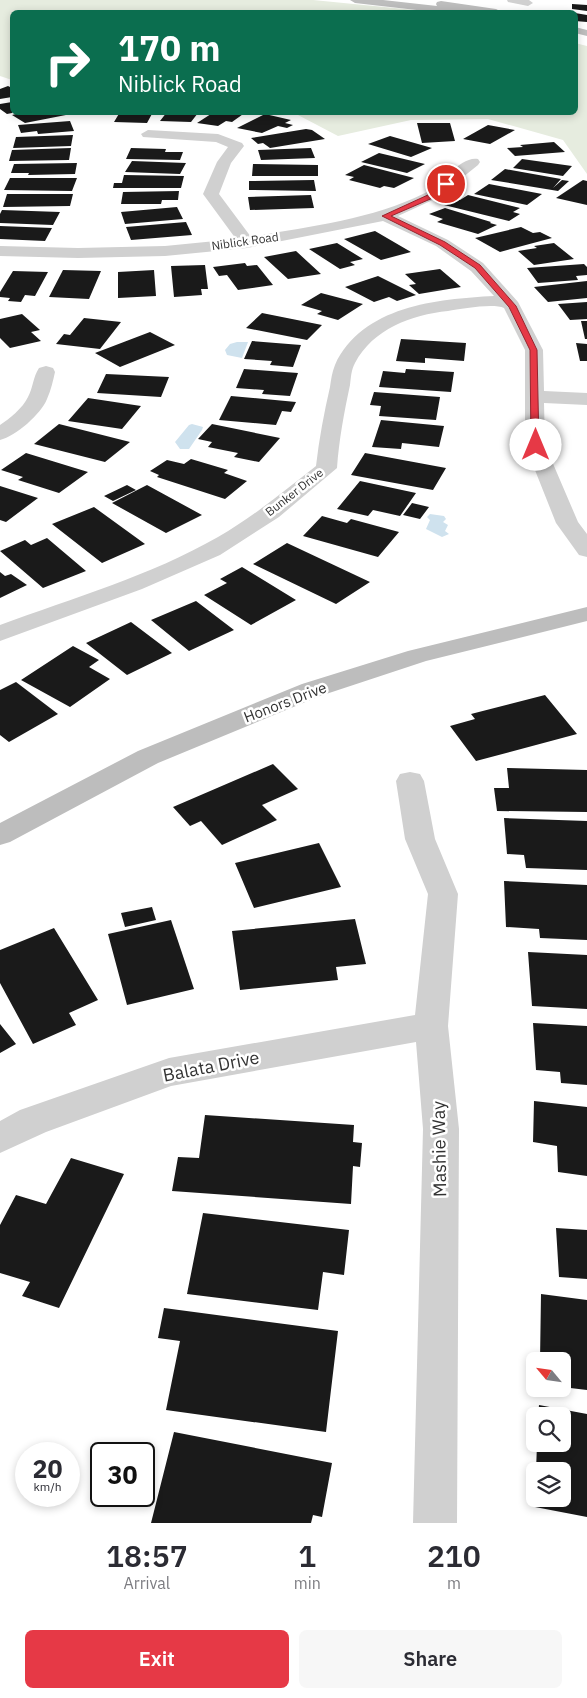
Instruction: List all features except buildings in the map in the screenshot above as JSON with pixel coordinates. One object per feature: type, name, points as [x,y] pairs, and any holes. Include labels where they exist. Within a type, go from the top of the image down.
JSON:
[{"type":"street","points":[[354,0],[383,1],[444,10]]},
{"type":"street","points":[[416,0],[483,10]]},
{"type":"street","points":[[512,0],[528,4]]},
{"type":"street","points":[[148,134],[218,138],[237,146],[224,162],[211,194],[247,243]]},
{"type":"street","name":"Niblick Road","points":[[0,251],[78,253],[165,251],[247,243],[385,216],[432,195],[472,162]]},
{"type":"street","points":[[385,216],[442,243],[477,267],[512,306],[534,350],[536,445],[567,523],[587,550]]},
{"type":"street","name":"Bunker Drive","points":[[0,634],[155,575],[213,549],[276,508],[326,468],[331,428],[345,364],[363,339],[392,319],[449,304],[507,301]]},
{"type":"street","points":[[0,434],[14,425],[37,400],[46,372]]},
{"type":"street","points":[[536,397],[587,399]]},
{"type":"street","name":"Honors Drive","points":[[0,836],[148,757],[311,690],[417,656],[587,614]]},
{"type":"street","name":"Mashie Way","points":[[410,781],[420,839],[443,894],[431,1026],[441,1129],[435,1523]]},
{"type":"street","name":"Balata Drive","points":[[0,1138],[33,1121],[169,1072],[431,1026]]},
{"type":"shaded area","points":[[0,0],[313,0],[415,10],[10,10],[10,79],[0,76]]},
{"type":"shaded area","points":[[578,44],[587,46],[587,174],[563,140],[488,119],[411,120],[338,136],[298,115],[578,115]]},
{"type":"water","points":[[248,342],[242,358],[227,355],[225,350],[230,344]]},
{"type":"water","points":[[192,424],[203,427],[202,430],[189,449],[180,449],[175,442]]},
{"type":"water","points":[[430,514],[444,516],[446,519],[443,522],[448,525],[445,531],[449,534],[442,537],[426,529],[430,520],[427,517]]},
{"type":"route","points":[[446,184],[432,195],[385,216],[442,243],[477,267],[512,306],[534,350],[536,445]]}]
